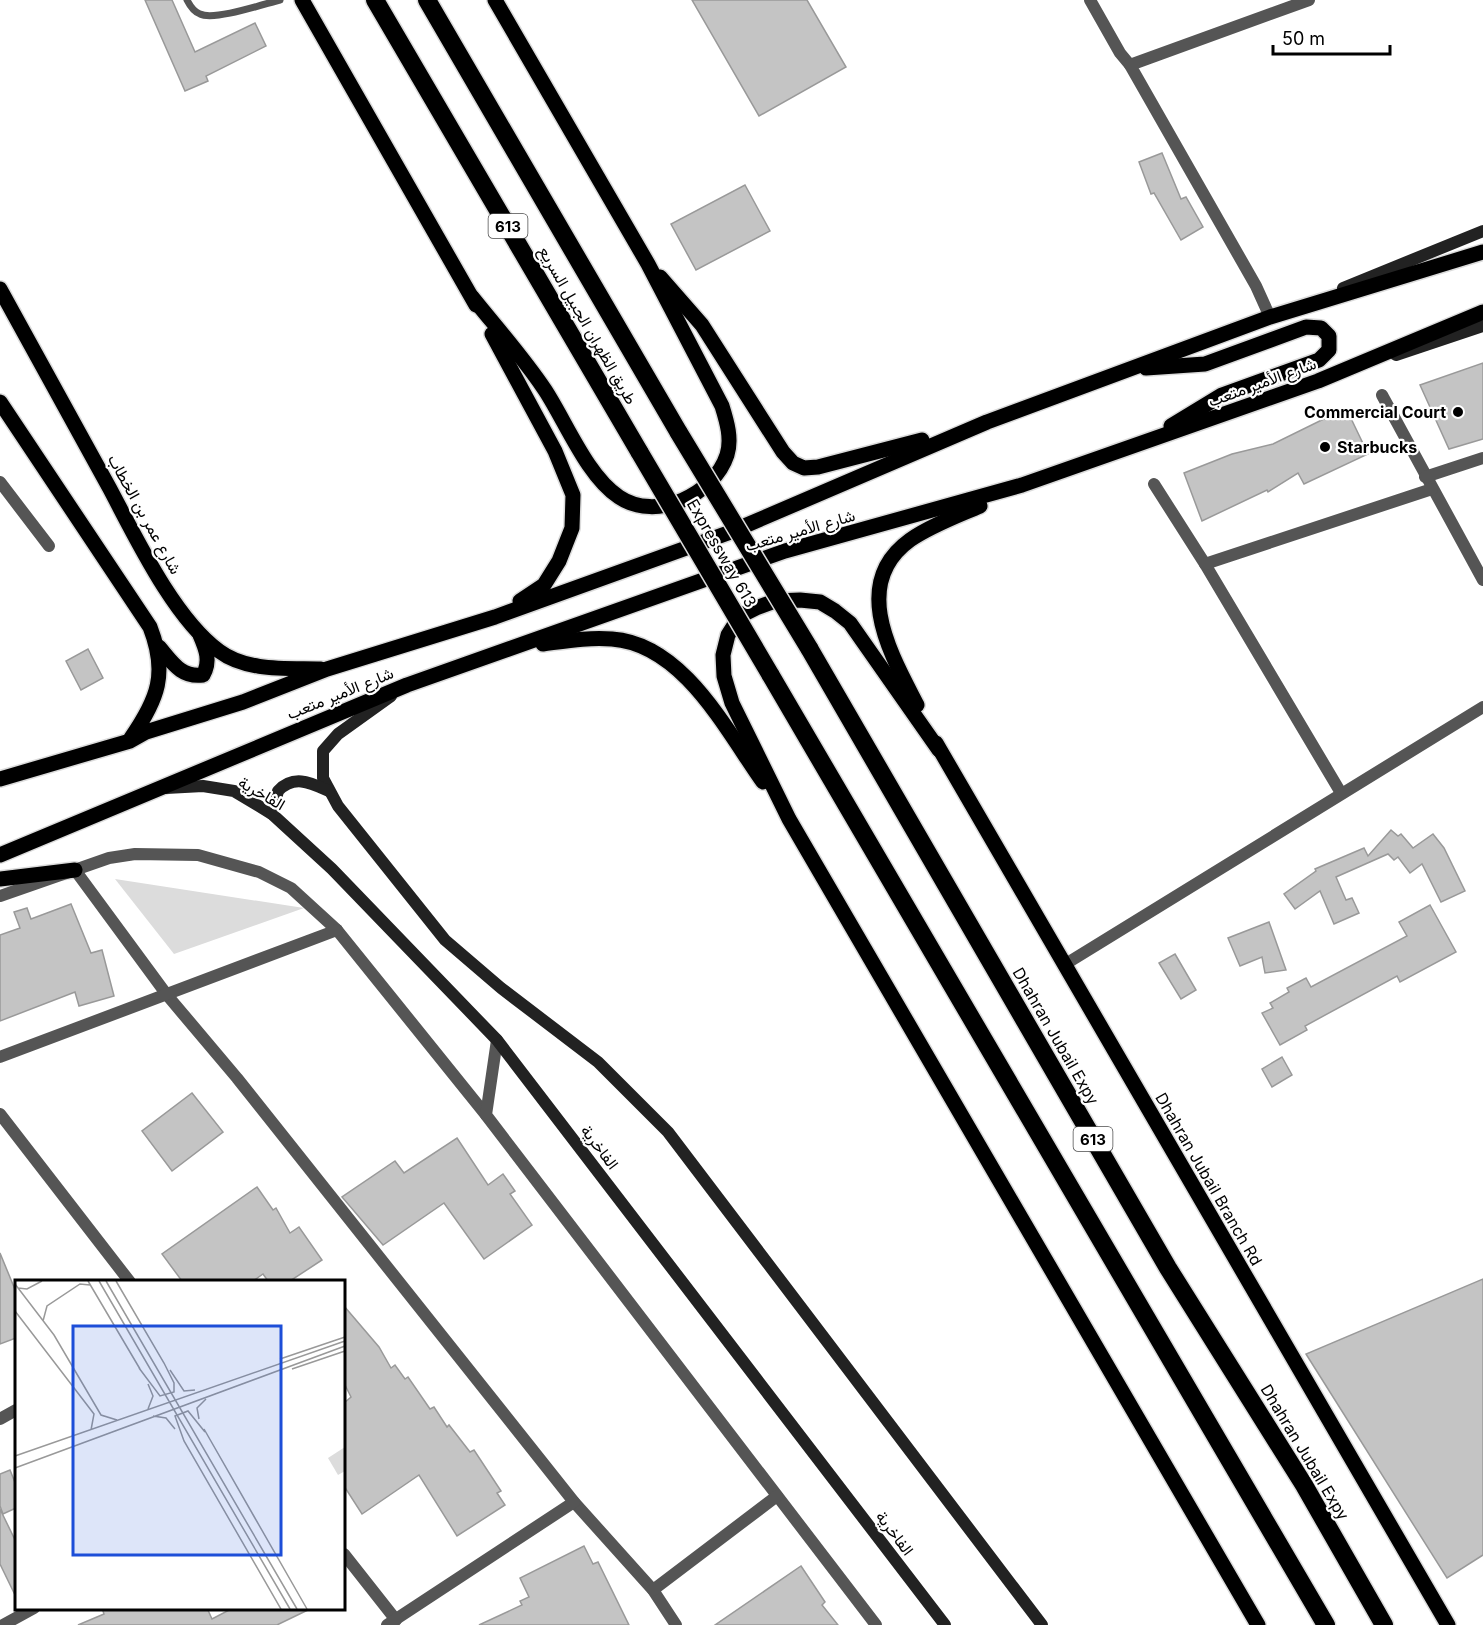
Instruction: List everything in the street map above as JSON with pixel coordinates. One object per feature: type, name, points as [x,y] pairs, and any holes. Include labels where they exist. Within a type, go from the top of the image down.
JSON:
[{"type":"highway","name":"طريق الظهران الجبيل السريع","points":[[375,0],[640,453]]},
{"type":"highway","name":"طريق الظهران الجبيل السريع","points":[[427,0],[679,433]]},
{"type":"highway","name":"Expressway 613","points":[[679,433],[809,648]]},
{"type":"highway","name":"Expressway 613","points":[[640,453],[1326,1625]]},
{"type":"highway","name":"Dhahran Jubail Expy","points":[[809,648],[1168,1268],[1304,1485],[1384,1625]]},
{"type":"main road","points":[[302,0],[472,297],[555,451],[573,495],[572,528],[559,561],[544,585],[495,617]]},
{"type":"main road","points":[[472,297],[544,388],[608,490],[639,506],[657,507],[686,498],[706,486],[721,468],[728,453],[729,429],[722,406],[648,264],[495,0]]},
{"type":"main road","name":"شارع الأمير متعب","points":[[0,779],[129,741],[146,732],[243,702],[327,669],[495,617],[750,525],[987,422],[1276,316],[1483,252]]},
{"type":"main road","points":[[648,264],[702,325],[773,438],[793,463],[804,468],[839,464],[987,422]]},
{"type":"main road","name":"شارع عمر بن الخطاب","points":[[0,288],[144,551],[199,633],[220,652],[245,663],[269,668],[327,669]]},
{"type":"main road","name":"شارع الأمير متعب","points":[[0,855],[407,685],[785,551],[1022,485],[1318,381],[1483,312]]},
{"type":"main road","points":[[1128,370],[1205,364],[1306,327],[1321,328],[1329,336],[1329,350],[1319,360],[1222,395],[1146,442]]},
{"type":"main road","points":[[0,402],[150,627],[157,645],[160,660],[159,677],[152,708],[129,741]]},
{"type":"main road","points":[[939,750],[887,645],[878,612],[883,579],[891,561],[910,540],[1022,485]]},
{"type":"main road","points":[[939,750],[850,623],[820,602],[775,601],[740,616],[728,635],[723,655],[724,676],[732,703],[789,819],[1258,1625]]},
{"type":"main road","points":[[157,645],[179,670],[191,676],[203,675],[208,666],[206,651],[199,633]]},
{"type":"main road","points":[[512,649],[589,638],[614,639],[637,644],[662,656],[681,671],[699,694],[789,819]]},
{"type":"main road","name":"Dhahran Jubail Branch Rd","points":[[939,750],[1448,1625]]},
{"type":"main road","points":[[0,879],[75,870]]},
{"type":"street","points":[[1090,0],[1120,53],[1130,65],[1256,286],[1276,316],[1483,231]]},
{"type":"street","points":[[1130,65],[1302,1]]},
{"type":"street","points":[[1318,381],[1483,326]]},
{"type":"street","points":[[1382,395],[1483,580]]},
{"type":"street","points":[[1425,477],[1483,458]]},
{"type":"street","points":[[0,482],[49,546]]},
{"type":"street","points":[[1154,484],[1205,564],[1341,793]]},
{"type":"street","points":[[1205,564],[1432,489]]},
{"type":"street","points":[[407,685],[338,734],[323,751],[322,778],[329,791],[403,889],[446,940],[501,988],[597,1062],[669,1132],[1042,1625]]},
{"type":"street","points":[[1064,965],[1483,707]]},
{"type":"street","points":[[272,814],[278,791],[293,781],[306,781],[329,791]]},
{"type":"street","name":"الفاخرية","points":[[156,789],[203,786],[234,791],[272,814],[332,869],[497,1040],[945,1625]]},
{"type":"street","points":[[0,896],[109,858],[135,854],[198,855],[227,861],[259,872],[291,888],[337,930],[486,1115],[876,1625]]},
{"type":"street","points":[[75,870],[166,995],[237,1078],[574,1502],[653,1590],[676,1625]]},
{"type":"street","points":[[0,1057],[337,930]]},
{"type":"street","points":[[486,1115],[497,1040]]},
{"type":"street","points":[[0,1114],[129,1280]]},
{"type":"street","points":[[0,1419],[15,1411]]},
{"type":"street","points":[[653,1590],[777,1496]]},
{"type":"street","points":[[345,1555],[391,1623],[574,1502]]},
{"type":"street","points":[[3,1625],[30,1610]]},
{"type":"lane","points":[[187,0],[192,8],[201,15],[213,15],[280,0]]},
{"type":"shaded area","points":[[115,879],[304,908],[174,954]]},
{"type":"building","points":[[145,0],[172,0],[195,52],[255,23],[266,46],[206,76],[208,81],[185,91]]},
{"type":"building","points":[[692,0],[807,0],[846,67],[759,116]]},
{"type":"building","points":[[1162,153],[1181,199],[1186,197],[1203,227],[1181,240],[1154,193],[1151,194],[1139,162]]},
{"type":"building","points":[[745,185],[770,231],[696,270],[671,224]]},
{"type":"building","name":"Commercial Court","points":[[1483,363],[1483,439],[1449,449],[1420,385]]},
{"type":"building","points":[[1346,408],[1368,454],[1304,484],[1298,473],[1268,492],[1267,490],[1202,521],[1184,473],[1232,454],[1273,444]]},
{"type":"building","points":[[88,649],[103,678],[81,690],[66,661]]},
{"type":"building","points":[[1391,830],[1398,836],[1401,834],[1413,848],[1433,834],[1444,848],[1465,891],[1441,902],[1422,864],[1410,873],[1398,857],[1394,860],[1388,854],[1336,877],[1346,900],[1352,898],[1359,913],[1334,924],[1320,891],[1295,909],[1284,894],[1316,871],[1315,869],[1364,848],[1368,856]]},
{"type":"building","points":[[71,904],[91,953],[102,950],[114,996],[79,1006],[75,992],[0,1021],[0,935],[20,928],[14,912],[27,908],[31,919]]},
{"type":"building","points":[[1430,905],[1456,952],[1400,982],[1397,976],[1305,1026],[1307,1030],[1280,1045],[1262,1013],[1273,1008],[1270,1003],[1289,992],[1287,988],[1306,978],[1311,987],[1407,936],[1399,922]]},
{"type":"building","points":[[1269,922],[1286,970],[1265,973],[1262,957],[1240,966],[1228,938]]},
{"type":"building","points":[[1175,954],[1196,990],[1181,999],[1159,963]]},
{"type":"building","points":[[1282,1057],[1292,1075],[1272,1087],[1262,1069]]},
{"type":"building","points":[[192,1093],[223,1132],[172,1171],[142,1131]]},
{"type":"building","points":[[457,1138],[488,1185],[503,1174],[515,1191],[510,1194],[532,1225],[484,1259],[444,1203],[383,1245],[342,1197],[395,1161],[404,1173]]},
{"type":"building","points":[[257,1187],[273,1210],[276,1208],[290,1233],[299,1227],[322,1260],[292,1280],[267,1280],[263,1274],[254,1280],[181,1280],[162,1254]]},
{"type":"building","points":[[0,1253],[15,1290],[15,1338],[0,1344]]},
{"type":"building","points":[[1483,1279],[1483,1555],[1447,1578],[1306,1354]]},
{"type":"building","points":[[345,1307],[379,1347],[391,1368],[395,1365],[405,1379],[408,1377],[430,1409],[434,1407],[447,1427],[449,1425],[470,1452],[474,1450],[501,1491],[497,1493],[505,1505],[457,1536],[419,1475],[362,1514],[345,1488],[345,1402],[351,1397],[345,1385]]},
{"type":"building","points":[[10,1470],[15,1482],[15,1508],[3,1514],[0,1506],[0,1474]]},
{"type":"building","points":[[0,1509],[15,1540],[15,1595],[0,1564]]},
{"type":"building","points":[[584,1546],[593,1564],[598,1562],[629,1625],[479,1625],[522,1605],[520,1601],[529,1597],[520,1578]]},
{"type":"building","points":[[801,1566],[825,1602],[822,1605],[838,1625],[715,1625]]},
{"type":"building","points":[[103,1610],[208,1610],[212,1619],[229,1610],[308,1610],[277,1625],[78,1625],[104,1614]]},
{"type":"place","name":"Commercial Court","points":[[1458,412]]},
{"type":"place","name":"Starbucks","points":[[1325,447]]}]
